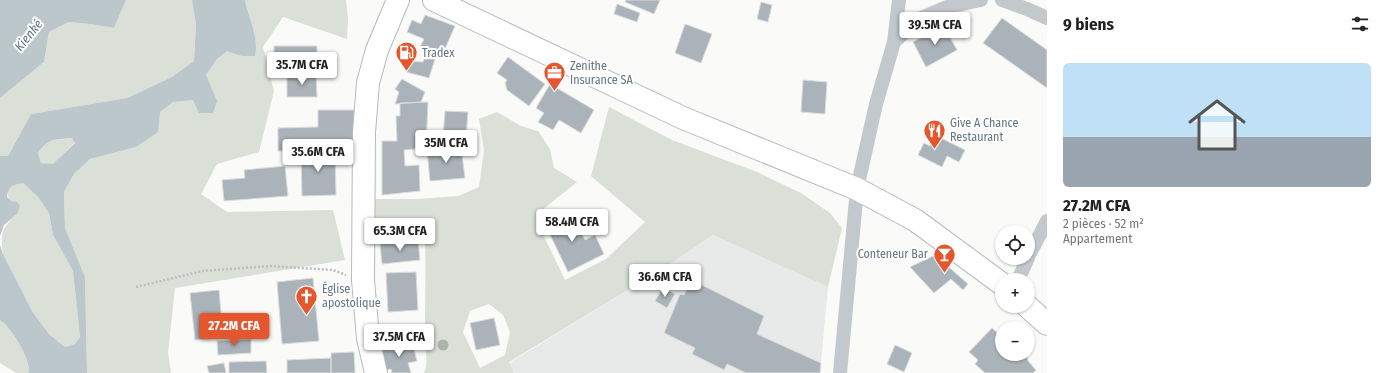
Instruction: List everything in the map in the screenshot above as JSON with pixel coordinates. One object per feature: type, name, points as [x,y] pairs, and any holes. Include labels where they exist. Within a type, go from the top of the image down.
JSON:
[{"type":"main road","points":[[376,373],[368,338],[363,280],[364,132],[368,83],[377,50],[398,0]]},
{"type":"main road","points":[[434,0],[683,118],[857,189],[915,220],[995,279]]},
{"type":"main road","points":[[1035,313],[1047,324]]},
{"type":"street","points":[[840,373],[857,189],[876,104],[894,42],[899,0]]},
{"type":"street","points":[[894,42],[919,19],[948,7],[981,0]]},
{"type":"street","points":[[1002,0],[1047,18]]},
{"type":"street","points":[[1035,244],[1047,221]]},
{"type":"path","points":[[136,287],[202,271],[270,266],[333,270],[363,280]]},
{"type":"shaded area","points":[[126,0],[192,0],[196,25],[194,61],[172,77],[127,98],[31,114],[8,156],[0,156],[0,98],[44,62],[49,32],[69,22],[114,28]]},
{"type":"shaded area","points":[[245,0],[346,0],[348,19],[347,39],[283,17],[263,47],[274,91],[259,152],[217,164],[201,194],[227,212],[333,210],[345,260],[175,288],[168,353],[171,373],[87,373],[85,277],[65,228],[64,192],[74,174],[90,159],[136,147],[160,112],[173,102],[193,100],[210,88],[206,75],[217,59],[227,50],[242,56],[256,47],[254,31]]},
{"type":"shaded area","points":[[609,107],[672,140],[757,172],[801,193],[830,213],[842,228],[828,287],[713,235],[661,270],[509,362],[514,373],[424,373],[427,361],[425,339],[425,233],[371,239],[371,199],[418,199],[458,196],[479,187],[484,150],[479,119],[497,112],[521,126],[538,131],[550,149],[554,168],[577,182],[537,214],[539,226],[565,280],[606,259],[645,222],[591,176]],"holes":[[[489,304],[503,315],[510,332],[505,355],[480,368],[463,332],[470,311]]]},
{"type":"shaded area","points":[[72,138],[75,142],[53,165],[41,163],[38,153],[46,144],[53,140]]},
{"type":"shaded area","points":[[23,183],[38,197],[49,213],[53,235],[73,271],[80,337],[75,344],[65,347],[49,334],[32,311],[3,254],[3,231],[8,223],[17,214],[9,199],[8,191],[14,184]]},
{"type":"shaded area","points":[[713,235],[828,287],[820,373],[514,373],[509,363],[661,270]]},
{"type":"shaded area","points":[[0,320],[15,336],[20,344],[27,360],[29,373],[16,373],[0,363]]},
{"type":"water","name":"Kienké","points":[[0,0],[126,0],[114,28],[69,22],[49,32],[44,62],[0,98]]},
{"type":"water","points":[[192,0],[245,0],[255,35],[255,56],[242,56],[227,51],[217,59],[206,75],[217,101],[213,113],[199,113],[193,100],[173,102],[160,112],[158,132],[136,147],[90,159],[74,174],[64,192],[65,228],[85,277],[87,373],[27,373],[29,372],[29,366],[27,359],[15,336],[0,320],[0,245],[3,254],[32,311],[49,334],[65,347],[75,344],[80,337],[73,271],[53,235],[49,213],[38,197],[23,183],[14,185],[9,190],[7,197],[11,201],[17,202],[20,206],[17,214],[4,225],[0,236],[0,156],[8,156],[31,114],[127,98],[172,77],[194,61],[196,25]],"holes":[[[72,138],[75,143],[53,164],[41,163],[38,153],[49,142],[57,139]]]},
{"type":"building","points":[[626,0],[660,0],[654,14],[625,2]]},
{"type":"building","points":[[761,2],[772,5],[768,22],[757,19]]},
{"type":"building","points":[[617,4],[640,13],[637,22],[614,14]]},
{"type":"building","points":[[425,15],[455,26],[444,51],[420,47],[424,39],[407,32],[412,20],[421,24]]},
{"type":"building","points":[[1002,18],[1047,50],[1047,88],[983,43]]},
{"type":"building","points":[[685,24],[712,34],[701,63],[675,53]]},
{"type":"building","points":[[944,26],[957,50],[926,67],[913,42]]},
{"type":"building","points":[[274,46],[317,46],[317,66],[274,66]]},
{"type":"building","points":[[508,57],[545,84],[529,106],[507,90],[505,83],[507,80],[497,73]]},
{"type":"building","points":[[424,59],[435,59],[429,78],[406,72],[408,61],[423,62]]},
{"type":"building","points":[[287,75],[316,75],[317,97],[287,97]]},
{"type":"building","points":[[402,79],[425,92],[421,102],[395,104],[399,92],[395,89]]},
{"type":"building","points":[[803,80],[827,82],[825,114],[801,112]]},
{"type":"building","points":[[550,84],[594,110],[581,133],[559,120],[553,130],[538,122],[544,113],[536,108]]},
{"type":"building","points":[[428,102],[426,148],[404,150],[405,166],[419,165],[420,191],[382,195],[382,141],[397,141],[396,116],[400,116],[400,103]]},
{"type":"building","points":[[318,110],[354,110],[354,150],[278,151],[278,128],[318,127]]},
{"type":"building","points":[[445,111],[468,112],[466,138],[443,136]]},
{"type":"building","points":[[935,135],[965,150],[959,162],[947,156],[942,167],[918,155],[924,143],[930,146]]},
{"type":"building","points":[[461,147],[465,178],[430,181],[427,150]]},
{"type":"building","points":[[301,150],[335,150],[336,195],[302,196]]},
{"type":"building","points":[[285,166],[288,196],[224,201],[222,180],[245,178],[244,170]]},
{"type":"building","points":[[561,211],[574,237],[581,233],[585,240],[595,235],[604,254],[568,272],[543,220]]},
{"type":"building","points":[[418,240],[420,260],[382,264],[380,244]]},
{"type":"building","points":[[935,255],[968,284],[963,290],[951,279],[934,293],[910,267]]},
{"type":"building","points":[[416,272],[418,310],[388,312],[386,273]]},
{"type":"building","points":[[313,278],[319,341],[282,344],[277,282]]},
{"type":"building","points":[[692,280],[764,316],[757,334],[821,363],[820,373],[746,373],[727,364],[724,370],[692,354],[695,348],[664,333],[680,294],[684,295]]},
{"type":"building","points":[[663,287],[675,294],[667,308],[655,301]]},
{"type":"building","points":[[219,290],[222,325],[208,326],[209,339],[195,340],[190,293]]},
{"type":"building","points":[[494,318],[500,345],[476,350],[470,323]]},
{"type":"building","points":[[992,328],[995,331],[995,361],[1028,361],[1036,370],[1033,373],[985,373],[975,364],[978,360],[969,352]]},
{"type":"building","points":[[251,339],[251,353],[218,355],[217,341]]},
{"type":"building","points":[[412,341],[417,361],[408,363],[411,373],[392,373],[391,369],[386,370],[381,349]]},
{"type":"building","points":[[895,345],[912,353],[904,372],[887,364]]},
{"type":"building","points":[[354,352],[355,373],[331,373],[331,353]]},
{"type":"building","points":[[331,358],[331,373],[287,373],[287,360]]},
{"type":"building","points":[[266,361],[267,373],[229,373],[229,362]]},
{"type":"building","points":[[224,363],[226,373],[209,373],[207,366]]},
{"type":"place","name":"Tradex","points":[[407,72]]},
{"type":"place","name":"Zenithe Insurance SA","points":[[555,92]]},
{"type":"place","name":"Give A Chance Restaurant","points":[[935,150]]},
{"type":"place","name":"Conteneur Bar","points":[[944,274]]},
{"type":"place","name":"Église apostolique","points":[[306,316]]}]
